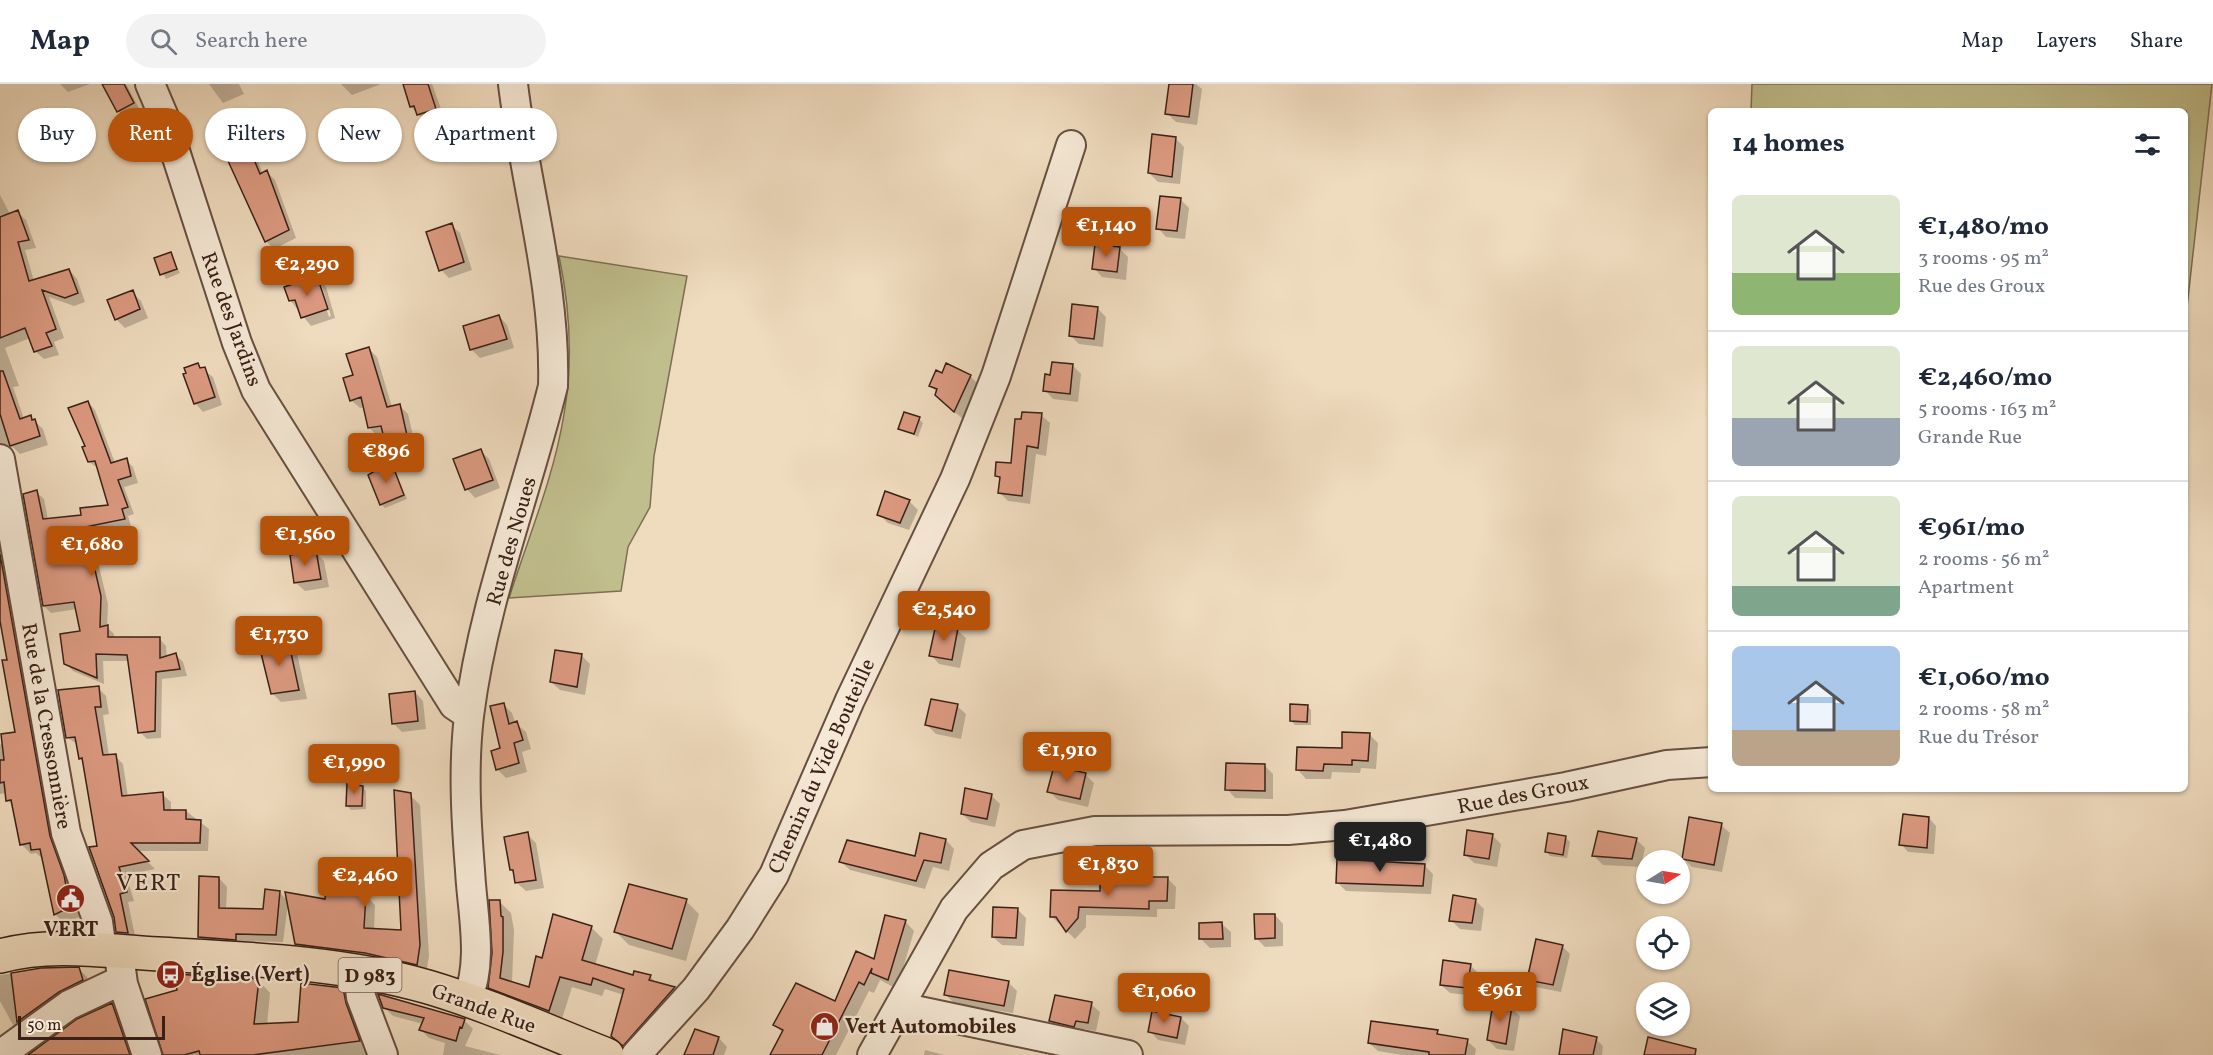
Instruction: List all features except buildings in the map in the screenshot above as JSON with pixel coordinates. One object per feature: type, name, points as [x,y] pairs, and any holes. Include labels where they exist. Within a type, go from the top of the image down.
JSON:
[{"type":"main road","name":"Grande Rue","points":[[0,956],[40,947],[115,960],[242,959],[358,973],[428,987],[607,1055]]},
{"type":"street","name":"Rue des Jardins","points":[[150,84],[164,117],[237,344],[256,390],[454,705],[469,715]]},
{"type":"street","name":"Rue des Noues","points":[[467,1000],[476,969],[466,816],[465,768],[469,715],[487,627],[553,386],[554,348],[550,303],[523,159],[513,84]]},
{"type":"street","name":"Chemin du Vide Bouteille","points":[[636,1055],[696,989],[740,929],[774,875],[850,700],[955,479],[996,376],[1071,145]]},
{"type":"street","name":"Rue de la Cressonnière","points":[[0,459],[66,833],[100,928],[115,960],[147,1055]]},
{"type":"street","name":"Rue des Groux","points":[[872,1055],[954,909],[991,866],[1023,845],[1095,831],[1288,830],[1345,825],[1566,787],[1667,765],[1708,762]]},
{"type":"street","points":[[0,1055],[69,1005],[115,960]]},
{"type":"street","points":[[358,973],[361,997],[383,1055]]},
{"type":"street","points":[[900,1007],[1128,1055]]},
{"type":"shaded area","points":[[1752,84],[2212,84],[2188,298],[2188,108],[1751,108]]},
{"type":"shaded area","points":[[559,256],[687,276],[654,456],[650,507],[628,547],[621,591],[509,598],[554,461],[567,394],[569,335],[566,295]]},
{"type":"place","name":"VERT","points":[[71,898]]},
{"type":"place","name":"Église (Vert)","points":[[170,974]]},
{"type":"place","name":"Vert Automobiles","points":[[824,1026]]},
{"type":"district","name":"VERT","points":[[149,882]]}]
